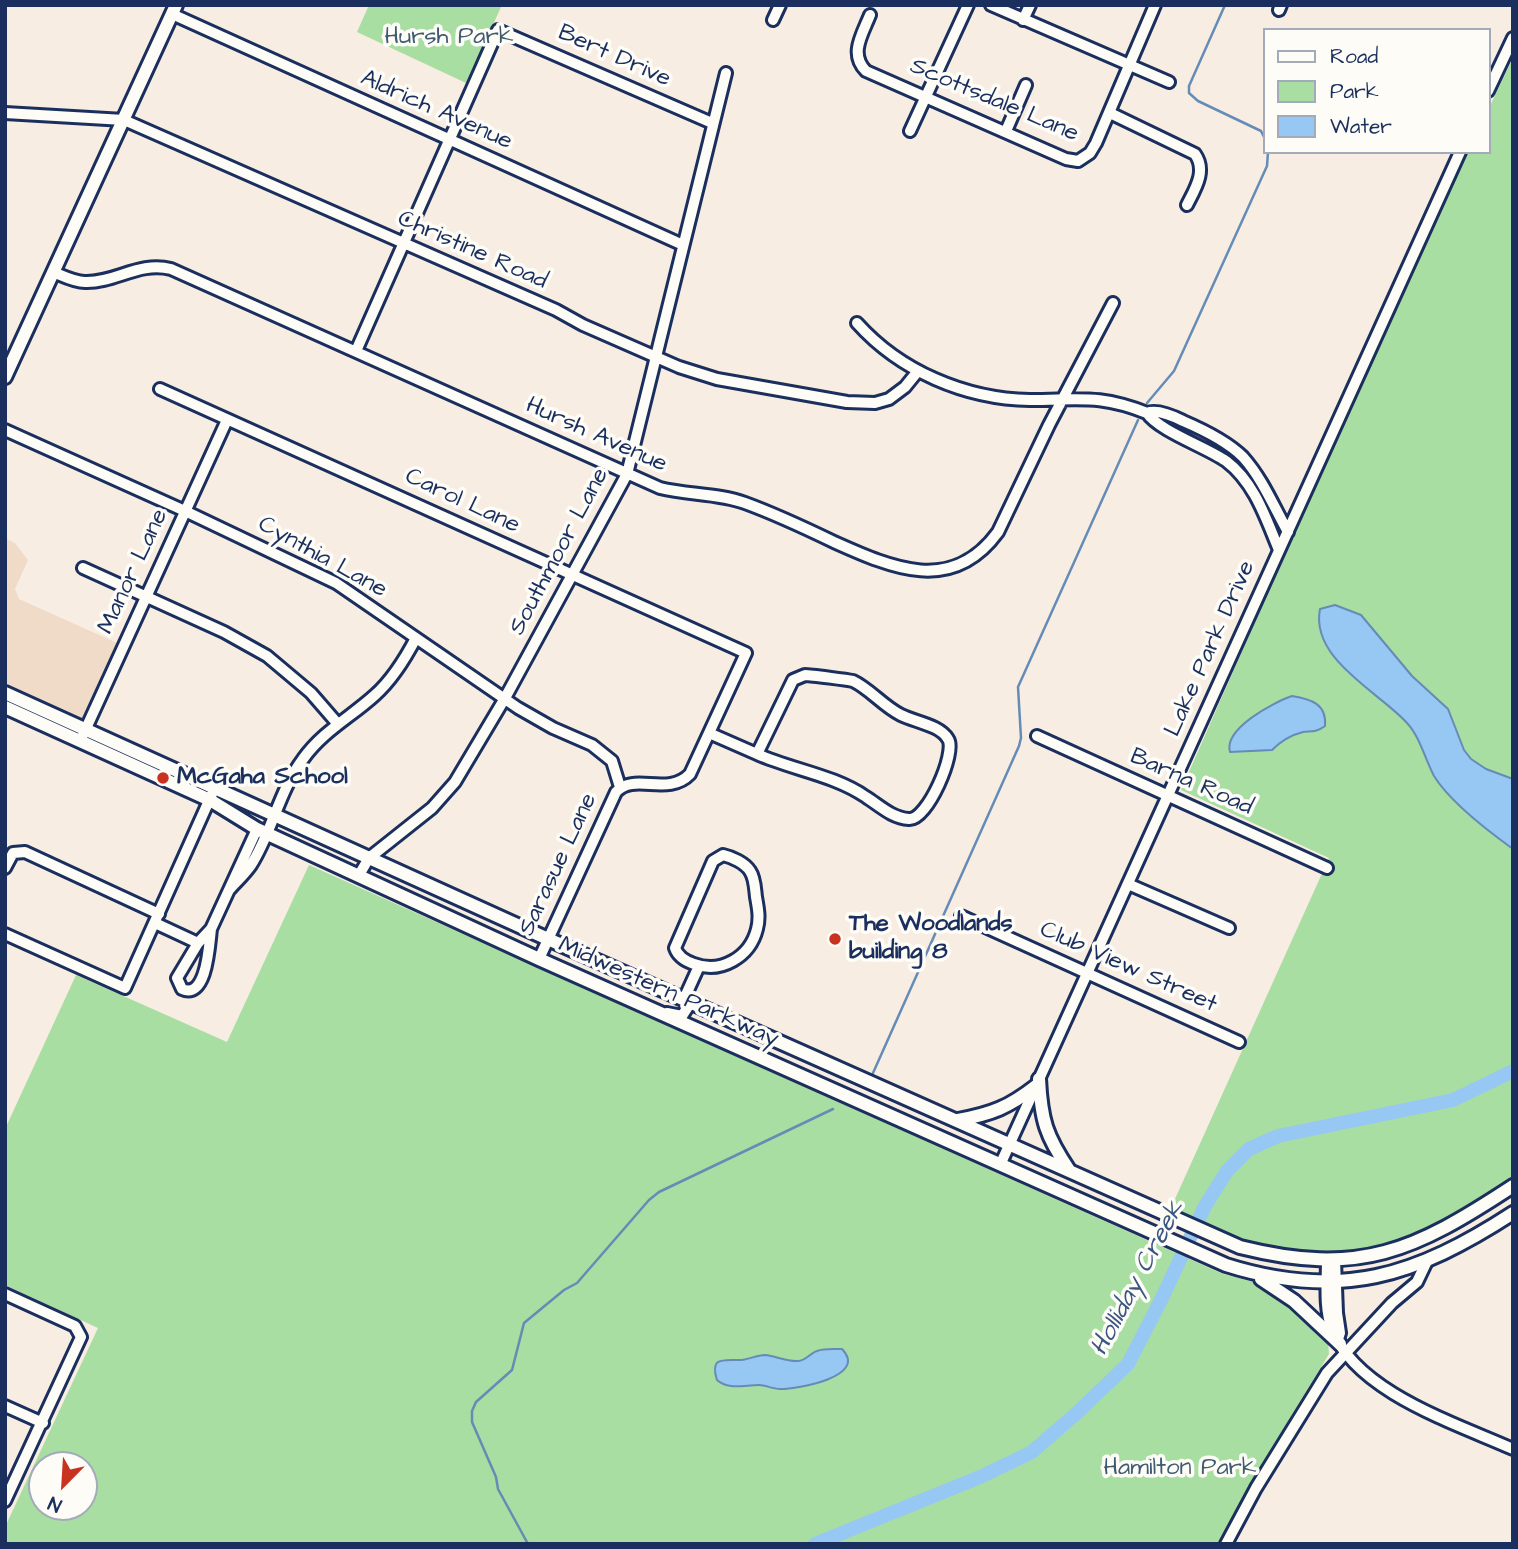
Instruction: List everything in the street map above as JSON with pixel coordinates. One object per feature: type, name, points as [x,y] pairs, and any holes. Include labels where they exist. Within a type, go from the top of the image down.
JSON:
[{"type":"main road","points":[[5,377],[174,10]]},
{"type":"main road","name":"Midwestern Parkway","points":[[5,693],[83,735],[212,794],[275,815],[1222,1240],[1265,1253],[1298,1259],[1331,1260],[1385,1254],[1440,1231],[1513,1186]]},
{"type":"main road","name":"Midwestern Parkway","points":[[5,707],[83,735]]},
{"type":"main road","name":"Midwestern Parkway","points":[[212,794],[262,831],[539,959],[1001,1163],[1213,1260],[1252,1273],[1302,1281],[1331,1282],[1398,1271],[1427,1261],[1513,1213]]},
{"type":"main road","points":[[957,1120],[986,1115],[1013,1104],[1037,1083]]},
{"type":"main road","points":[[1037,1083],[1041,1112],[1051,1143],[1069,1170]]},
{"type":"main road","points":[[1252,1273],[1294,1301],[1341,1345]]},
{"type":"street","points":[[774,20],[780,5]]},
{"type":"street","points":[[910,131],[968,5]]},
{"type":"street","points":[[990,5],[1169,82]]},
{"type":"street","points":[[1023,20],[1030,5]]},
{"type":"street","name":"Scottsdale Lane","points":[[870,15],[856,53],[866,71],[1066,159],[1078,161],[1090,153],[1110,113],[1155,5]]},
{"type":"street","name":"Aldrich Avenue","points":[[174,10],[683,245]]},
{"type":"street","name":"Bert Drive","points":[[449,139],[498,30],[712,123]]},
{"type":"street","points":[[1490,87],[1513,38]]},
{"type":"street","name":"Southmoor Lane","points":[[359,875],[369,858],[432,808],[455,782],[574,575],[627,474],[726,73]]},
{"type":"street","points":[[1006,131],[1026,85]]},
{"type":"street","name":"Christine Road","points":[[5,113],[124,120],[555,310],[583,326],[717,379],[864,404],[889,399],[905,387],[918,371]]},
{"type":"street","points":[[1110,113],[1195,154],[1201,169],[1188,205]]},
{"type":"street","points":[[356,351],[449,139]]},
{"type":"street","name":"Lake Park Drive","points":[[1001,1163],[1459,154]]},
{"type":"street","name":"Hursh Avenue","points":[[53,272],[86,282],[151,267],[171,269],[627,474],[671,491],[741,502],[896,568],[928,572],[956,567],[988,547],[1113,303]]},
{"type":"street","points":[[857,323],[887,352],[918,371],[974,393],[1029,400],[1097,398],[1126,404],[1147,413],[1165,427],[1218,456],[1239,472],[1258,500],[1279,550]]},
{"type":"street","name":"Carol Lane","points":[[160,388],[746,653]]},
{"type":"street","points":[[1147,413],[1152,411],[1177,418],[1229,445],[1255,473],[1288,532]]},
{"type":"street","name":"Manor Lane","points":[[83,735],[227,419]]},
{"type":"street","name":"Cynthia Lane","points":[[5,430],[185,510],[336,583],[539,720],[593,745],[612,761],[620,788]]},
{"type":"street","points":[[83,568],[224,632],[267,656],[311,693],[337,723]]},
{"type":"street","points":[[211,929],[198,943],[177,978],[182,989],[188,992],[199,985],[207,960],[211,929],[229,890],[262,831],[275,815],[288,783],[302,760],[337,723],[381,689],[402,664],[416,638]]},
{"type":"street","name":"Sarasue Lane","points":[[539,959],[612,799],[620,788],[632,784],[671,784],[685,779],[696,764],[746,653]]},
{"type":"street","points":[[709,733],[757,754],[846,785],[886,811],[909,819],[920,815],[927,806],[951,752],[951,746],[949,739],[940,731],[884,706],[850,680],[805,675],[793,680],[757,754]]},
{"type":"street","name":"Barna Road","points":[[1037,736],[1327,868]]},
{"type":"street","points":[[5,934],[125,988],[212,794]]},
{"type":"street","points":[[5,867],[13,853],[26,852],[157,918],[198,943]]},
{"type":"street","points":[[729,856],[749,869],[753,876],[759,916],[757,929],[753,940],[737,959],[719,966],[699,966],[679,956],[676,943],[713,861],[717,857],[729,856]]},
{"type":"street","points":[[1128,884],[1229,928]]},
{"type":"street","name":"Club View Street","points":[[961,916],[1239,1042]]},
{"type":"street","points":[[635,1002],[682,1016],[699,966]]},
{"type":"street","points":[[1331,1260],[1329,1320],[1341,1345],[1366,1374],[1393,1394],[1513,1449]]},
{"type":"street","points":[[1226,1544],[1341,1345],[1417,1282],[1427,1261]]},
{"type":"street","points":[[5,1294],[75,1326],[80,1333],[80,1341],[5,1501]]},
{"type":"street","points":[[5,1406],[43,1423]]},
{"type":"shaded area","points":[[5,538],[15,543],[28,560],[15,589],[19,599],[117,643],[83,719],[5,685]]},
{"type":"green space","name":"Hursh Park","points":[[369,5],[502,5],[466,83],[357,32]]},
{"type":"green space","points":[[1513,58],[1513,1181],[1437,1227],[1390,1246],[1346,1254],[1322,1255],[1276,1250],[1233,1239],[1170,1210],[1329,858],[1181,790],[1302,515],[1467,154],[1490,154],[1490,106]]},
{"type":"green space","name":"Hamilton Park","points":[[309,865],[1223,1274],[1265,1285],[1309,1321],[1328,1342],[1329,1354],[1220,1544],[5,1544],[5,1527],[28,1478],[28,1521],[98,1521],[98,1451],[41,1451],[98,1328],[5,1285],[5,1129],[76,975],[227,1042]]},
{"type":"water","points":[[1335,605],[1361,615],[1412,676],[1448,709],[1464,750],[1471,759],[1486,769],[1513,779],[1513,849],[1459,806],[1434,776],[1412,729],[1395,711],[1349,673],[1325,644],[1320,627],[1320,609]]},
{"type":"water","points":[[1292,696],[1316,704],[1323,712],[1325,726],[1290,737],[1272,750],[1230,752],[1234,734],[1242,726],[1263,710]]},
{"type":"water","points":[[842,1349],[848,1359],[846,1367],[839,1374],[828,1380],[801,1387],[780,1389],[759,1385],[731,1386],[717,1380],[715,1373],[716,1364],[722,1361],[765,1355],[798,1361],[819,1350]]},
{"type":"waterway","points":[[1225,5],[1189,86],[1189,93],[1198,101],[1262,133]]},
{"type":"waterway","points":[[1147,403],[1174,371],[1267,166],[1268,154]]},
{"type":"waterway","points":[[873,1073],[1019,746],[1021,738],[1018,687],[1138,420]]},
{"type":"waterway","name":"Holliday Creek","points":[[815,1544],[980,1477],[1032,1452],[1079,1411],[1128,1364],[1205,1206],[1227,1171],[1249,1149],[1278,1136],[1453,1100],[1513,1071]]},
{"type":"waterway","points":[[528,1544],[498,1489],[496,1477],[472,1422],[472,1411],[476,1402],[512,1370],[524,1323],[564,1290],[577,1283],[659,1192],[833,1109]]},
{"type":"place","name":"McGaha School","points":[[163,778]]},
{"type":"place","name":"The Woodlands building 8","points":[[835,939]]}]
